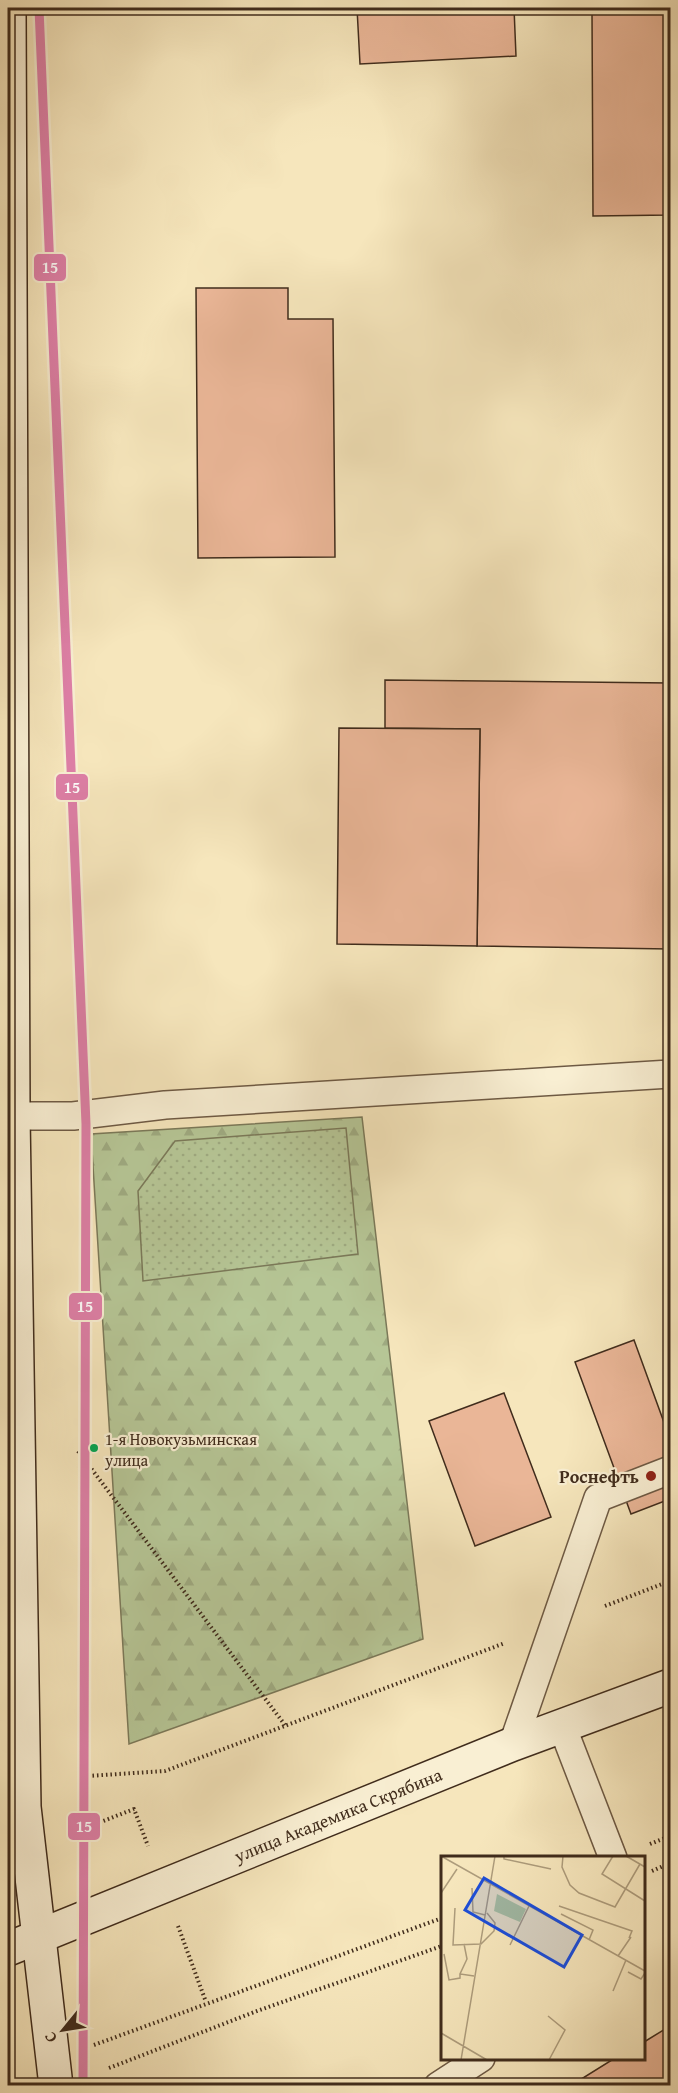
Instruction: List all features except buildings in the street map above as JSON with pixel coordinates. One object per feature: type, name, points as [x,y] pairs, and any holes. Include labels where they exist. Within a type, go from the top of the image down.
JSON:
[{"type":"street","points":[[9,8],[10,1005],[24,1807],[22,1943],[54,2073]]},
{"type":"street","name":"улица Академика Скрябина","points":[[22,1943],[513,1744],[670,1686]]},
{"type":"lane","points":[[13,1116],[73,1116],[165,1105],[670,1074]]},
{"type":"lane","points":[[513,1744],[598,1498],[670,1470]]},
{"type":"lane","points":[[562,1726],[612,1856]]},
{"type":"lane","points":[[438,2085],[478,2060]]},
{"type":"path","points":[[78,1451],[285,1725]]},
{"type":"path","points":[[88,1776],[165,1772],[670,1581]]},
{"type":"path","points":[[645,1874],[670,1863]]},
{"type":"path","points":[[54,2073],[206,2002],[441,1918]]},
{"type":"path","points":[[108,2068],[257,2011],[441,1946]]},
{"type":"green space","points":[[362,1117],[423,1639],[129,1744],[91,1134]]},
{"type":"green space","points":[[346,1128],[358,1254],[143,1281],[138,1191],[175,1141]]},
{"type":"transit line","name":"15","points":[[39,8],[86,1124],[83,2086]]},
{"type":"place","name":"1-я Новокузьминская улица","points":[[94,1448]]},
{"type":"place","name":"Роснефть","points":[[651,1476]]}]
